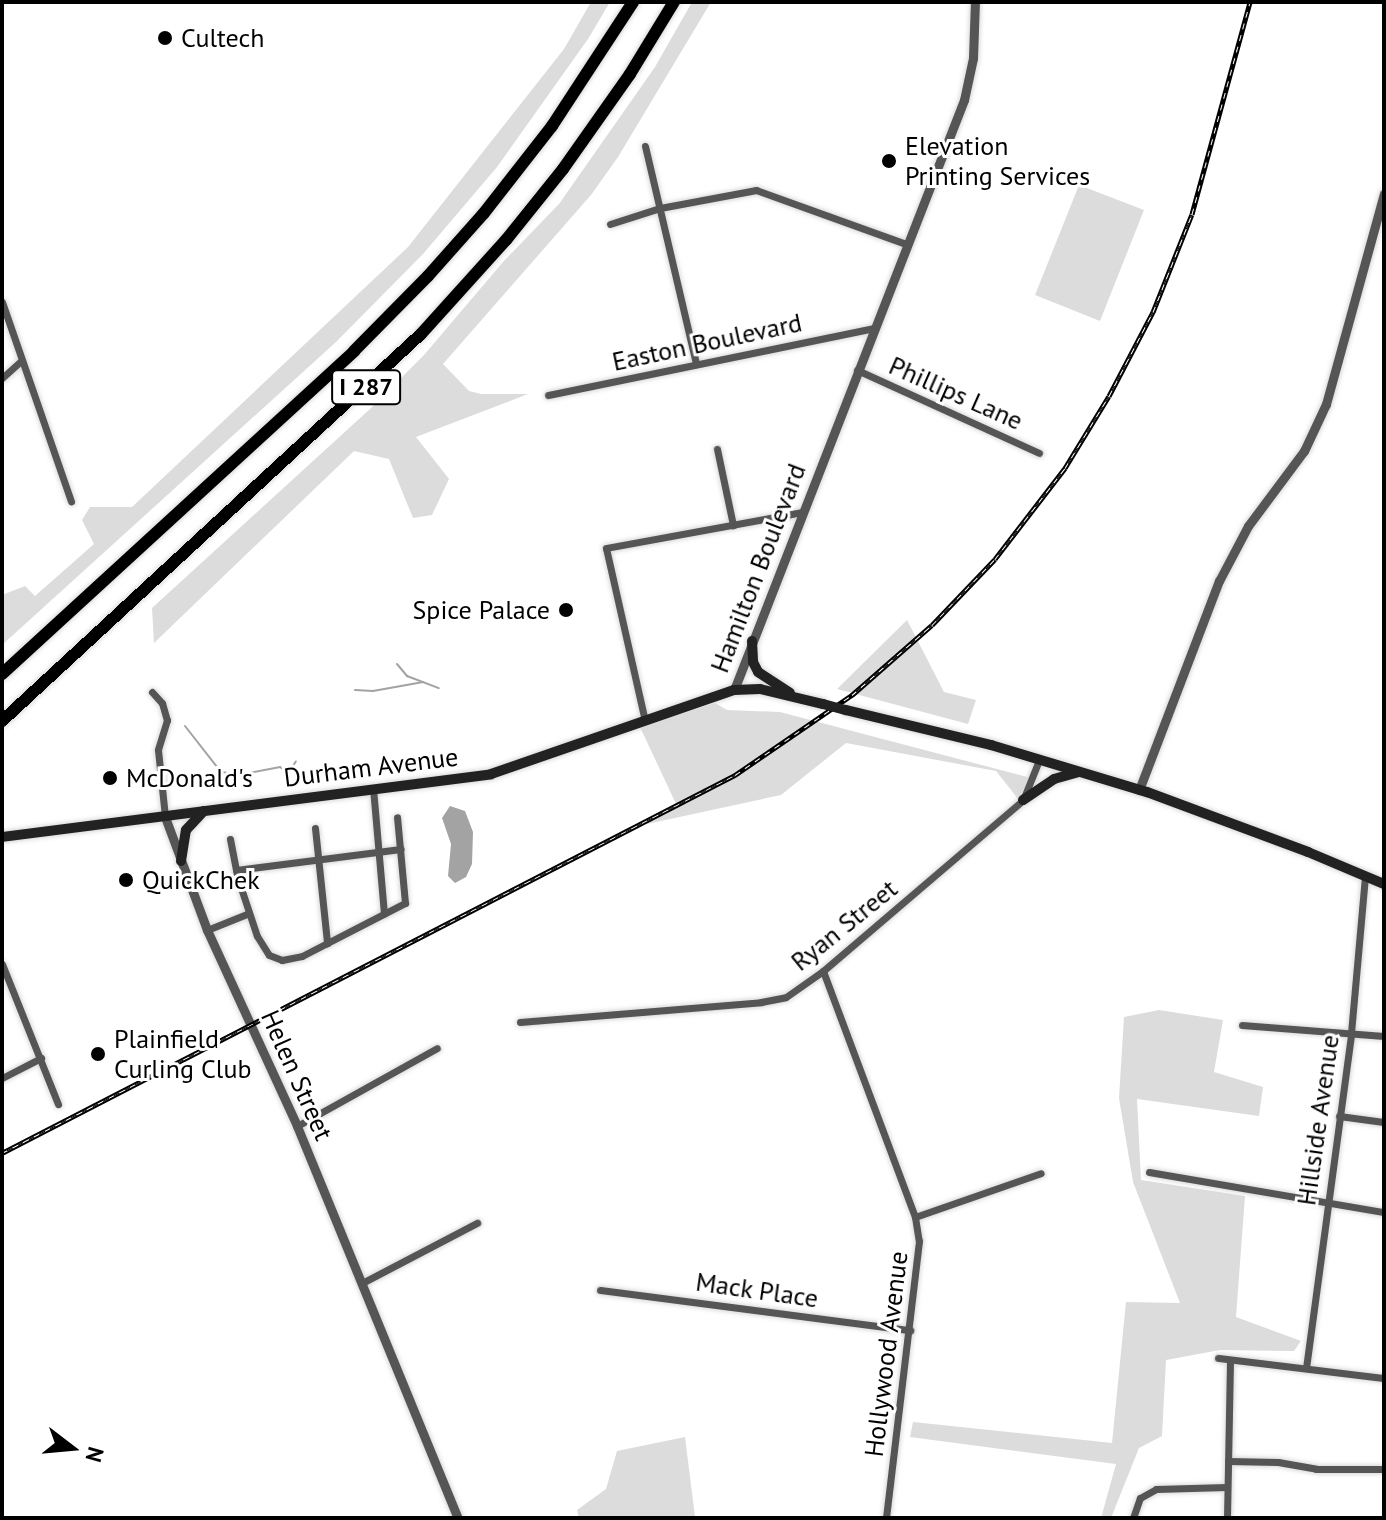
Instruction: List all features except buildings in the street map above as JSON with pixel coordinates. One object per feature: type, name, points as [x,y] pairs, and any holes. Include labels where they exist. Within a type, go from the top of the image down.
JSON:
[{"type":"highway","name":"I 287","points":[[2,674],[354,351],[428,276],[484,213],[544,137],[633,2]]},
{"type":"highway","name":"I 287","points":[[2,721],[421,334],[555,180],[630,74],[674,2]]},
{"type":"main road","points":[[752,641],[753,662],[758,672],[802,699]]},
{"type":"main road","name":"Hamilton Boulevard","points":[[734,690],[760,689],[1078,771],[1139,790],[1384,884]]},
{"type":"main road","name":"Durham Avenue","points":[[2,837],[491,774],[734,690]]},
{"type":"main road","points":[[1023,800],[1054,779],[1078,771]]},
{"type":"main road","points":[[181,861],[186,830],[205,810]]},
{"type":"street","name":"Hamilton Boulevard","points":[[734,690],[964,100],[973,58],[975,2]]},
{"type":"street","points":[[645,146],[696,364]]},
{"type":"street","points":[[610,224],[660,208],[756,190],[906,244]]},
{"type":"street","points":[[1139,790],[1219,581],[1257,513],[1304,451],[1326,404],[1384,194]]},
{"type":"street","points":[[2,302],[71,501]]},
{"type":"street","name":"Easton Boulevard","points":[[548,395],[873,328]]},
{"type":"street","points":[[2,378],[21,361]]},
{"type":"street","name":"Phillips Lane","points":[[857,370],[1039,453]]},
{"type":"street","points":[[717,449],[733,525]]},
{"type":"street","points":[[645,721],[606,548],[802,512]]},
{"type":"street","points":[[152,692],[162,703],[167,720],[167,730],[158,750],[165,817]]},
{"type":"street","name":"Ryan Street","points":[[520,1022],[761,1002],[786,997],[823,971],[1023,800],[1039,760]]},
{"type":"street","points":[[373,788],[384,914]]},
{"type":"street","name":"Helen Street","points":[[165,817],[207,930],[297,1126],[387,1352],[458,1518]]},
{"type":"street","points":[[230,839],[236,870],[263,949],[282,960],[302,956],[405,903],[397,817]]},
{"type":"street","points":[[315,828],[327,943]]},
{"type":"street","points":[[236,870],[401,849]]},
{"type":"street","name":"Hillside Avenue","points":[[1306,1368],[1351,1033],[1365,876]]},
{"type":"street","points":[[207,930],[249,913]]},
{"type":"street","points":[[2,964],[58,1104]]},
{"type":"street","name":"Hollywood Avenue","points":[[823,971],[915,1217],[919,1241],[886,1518]]},
{"type":"street","points":[[1242,1025],[1384,1036]]},
{"type":"street","points":[[297,1126],[437,1048]]},
{"type":"street","points":[[2,1078],[41,1058]]},
{"type":"street","points":[[1339,1116],[1384,1122]]},
{"type":"street","points":[[1149,1172],[1384,1212]]},
{"type":"street","points":[[915,1217],[1041,1173]]},
{"type":"street","points":[[362,1283],[477,1223]]},
{"type":"street","name":"Mack Place","points":[[600,1290],[910,1330]]},
{"type":"street","points":[[1218,1358],[1384,1378]]},
{"type":"street","points":[[1227,1518],[1230,1360]]},
{"type":"street","points":[[1228,1461],[1278,1462],[1316,1469],[1384,1469]]},
{"type":"street","points":[[1133,1518],[1140,1498],[1156,1489],[1227,1487]]},
{"type":"shaded area","points":[[591,2],[610,2],[588,39],[497,167],[423,254],[336,342],[2,645],[2,595],[25,586],[35,596],[94,544],[82,520],[90,507],[132,507],[408,247],[564,49]]},
{"type":"shaded area","points":[[692,2],[711,2],[618,157],[591,195],[443,364],[469,391],[528,394],[416,437],[449,479],[432,515],[413,518],[389,459],[354,451],[154,643],[152,608],[370,409],[424,355],[503,262],[559,204],[655,67]]},
{"type":"shaded area","points":[[1079,185],[1144,210],[1100,321],[1035,295]]},
{"type":"shaded area","points":[[907,620],[944,692],[976,700],[968,724],[837,689]]},
{"type":"shaded area","points":[[715,703],[727,710],[780,712],[1031,778],[1019,800],[996,771],[846,743],[781,795],[647,824],[677,806],[640,727]]},
{"type":"shaded area","points":[[450,806],[465,811],[473,832],[472,864],[466,877],[455,883],[448,876],[451,844],[442,818]]},
{"type":"shaded area","points":[[1159,1010],[1223,1020],[1214,1072],[1263,1087],[1259,1116],[1137,1099],[1141,1180],[1245,1196],[1236,1317],[1301,1341],[1294,1351],[1220,1350],[1166,1360],[1162,1436],[1139,1448],[1111,1518],[1101,1518],[1116,1464],[910,1437],[913,1422],[1112,1443],[1126,1302],[1180,1303],[1133,1182],[1119,1098],[1124,1017]]},
{"type":"shaded area","points":[[685,1437],[695,1517],[579,1518],[577,1510],[606,1489],[617,1451]]},
{"type":"waterway","points":[[397,664],[407,676],[439,688]]},
{"type":"waterway","points":[[355,690],[373,691],[423,682]]},
{"type":"waterway","points":[[185,726],[221,772],[239,775],[280,767],[287,772]]},
{"type":"waterway","points":[[287,776],[296,761]]},
{"type":"railway","points":[[2,1153],[735,775],[852,695],[932,625],[995,559],[1065,468],[1109,396],[1153,312],[1192,214],[1250,2]]},
{"type":"place","name":"Cultech","points":[[165,38]]},
{"type":"place","name":"Elevation Printing Services","points":[[889,161]]},
{"type":"place","name":"Spice Palace","points":[[566,610]]},
{"type":"place","name":"McDonald's","points":[[110,778]]},
{"type":"place","name":"QuickChek","points":[[126,880]]},
{"type":"place","name":"Plainfield Curling Club","points":[[98,1054]]}]
